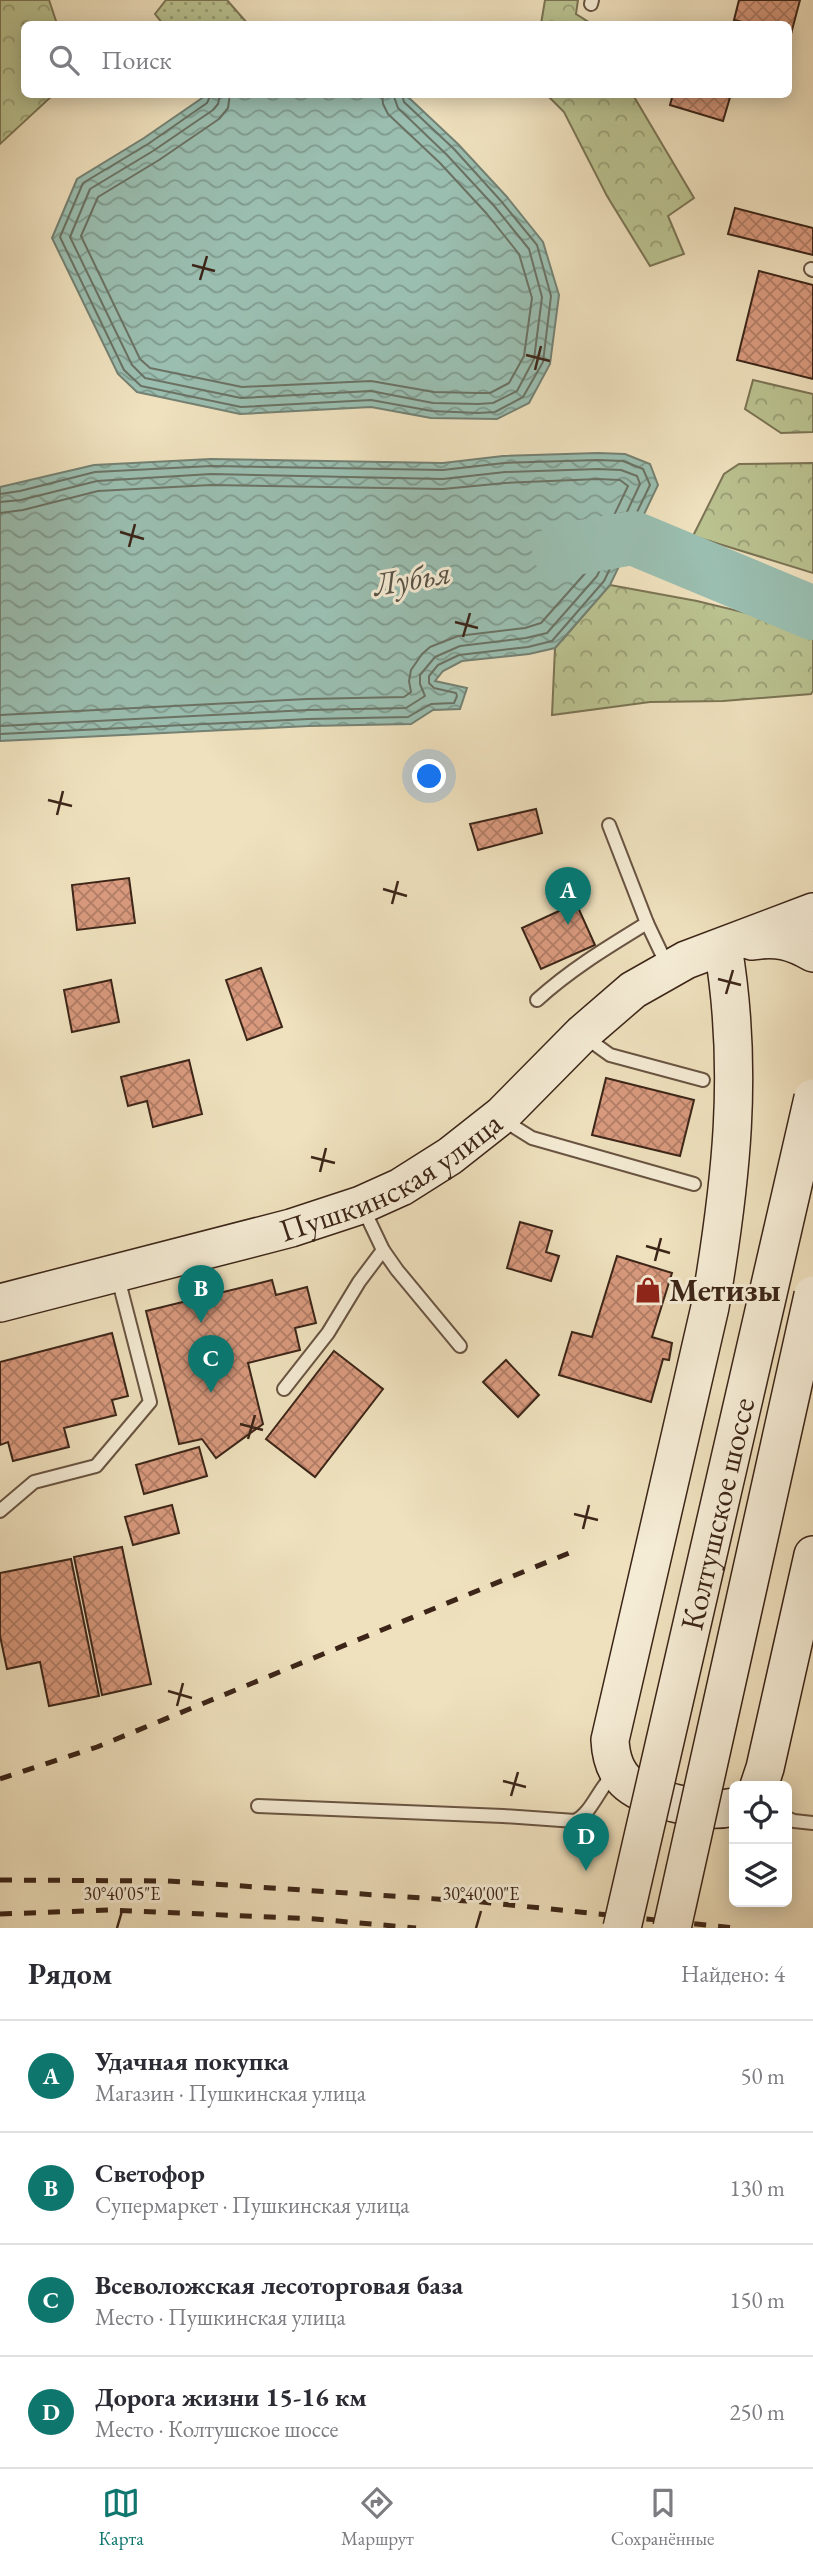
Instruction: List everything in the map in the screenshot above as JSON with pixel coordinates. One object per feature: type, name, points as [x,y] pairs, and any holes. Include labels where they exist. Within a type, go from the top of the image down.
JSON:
[{"type":"street","name":"Пушкинская улица","points":[[0,1303],[291,1228],[361,1205],[401,1187],[450,1156],[502,1115],[582,1034],[633,990],[686,960],[813,912]]},
{"type":"street","name":"Пушкинская улица","points":[[723,947],[766,939],[793,942],[813,953]]},
{"type":"street","points":[[723,947],[734,1027],[735,1089],[733,1149],[722,1239],[710,1307],[610,1740],[611,1759],[617,1772],[629,1786],[647,1796],[716,1811],[729,1808]]},
{"type":"street","name":"Колтушское шоссе","points":[[622,1928],[813,1098]]},
{"type":"street","name":"Колтушское шоссе","points":[[672,1928],[813,1295]]},
{"type":"street","points":[[761,1781],[813,1555]]},
{"type":"lane","points":[[610,825],[647,923],[668,969]]},
{"type":"lane","points":[[537,1000],[591,957],[647,923]]},
{"type":"lane","points":[[582,1034],[610,1055],[703,1080]]},
{"type":"lane","points":[[502,1115],[532,1138],[694,1184]]},
{"type":"lane","points":[[361,1205],[383,1250],[460,1346]]},
{"type":"lane","points":[[284,1389],[328,1332],[359,1282],[383,1250]]},
{"type":"lane","points":[[0,1511],[34,1482],[96,1466],[150,1402],[117,1273]]},
{"type":"lane","points":[[258,1806],[575,1821],[584,1816],[604,1784],[617,1772]]},
{"type":"lane","points":[[792,1820],[813,1823]]},
{"type":"green space","points":[[0,0],[49,0],[56,21],[21,21],[21,98],[50,98],[0,144]]},
{"type":"green space","points":[[166,0],[227,0],[245,21],[161,21],[155,14]]},
{"type":"green space","points":[[545,0],[578,0],[576,14],[587,21],[542,21]]},
{"type":"green space","points":[[550,98],[635,98],[694,198],[668,216],[684,254],[650,266],[607,196],[564,112]]},
{"type":"green space","points":[[753,380],[813,394],[813,432],[781,433],[745,409]]},
{"type":"green space","points":[[813,463],[813,573],[693,536],[724,474],[739,464]]},
{"type":"green space","points":[[610,585],[697,601],[813,629],[813,691],[811,694],[723,701],[650,702],[552,715],[555,648]]},
{"type":"water","points":[[202,98],[409,98],[458,144],[507,197],[543,242],[559,295],[550,364],[529,403],[497,419],[431,418],[371,407],[240,414],[137,392],[118,374],[52,238],[77,179]]},
{"type":"water","points":[[625,454],[650,464],[658,485],[610,585],[555,648],[529,654],[462,661],[443,671],[435,681],[467,688],[460,709],[433,710],[411,724],[309,726],[0,741],[0,487],[94,465],[211,459],[443,463],[503,456]]},
{"type":"building","points":[[739,0],[800,0],[792,30],[792,21],[734,20]]},
{"type":"building","points":[[672,98],[730,98],[723,121],[670,105]]},
{"type":"building","points":[[735,208],[813,228],[813,255],[728,234]]},
{"type":"building","points":[[759,271],[813,285],[813,379],[737,360]]},
{"type":"building","points":[[536,809],[542,833],[478,850],[470,824]]},
{"type":"building","points":[[129,878],[135,923],[77,930],[72,885]]},
{"type":"building","points":[[576,903],[595,945],[541,969],[522,928]]},
{"type":"building","points":[[261,968],[282,1027],[247,1040],[226,980]]},
{"type":"building","points":[[111,980],[119,1022],[72,1032],[64,990]]},
{"type":"building","points":[[189,1060],[202,1114],[153,1127],[147,1101],[128,1106],[121,1077]]},
{"type":"building","points":[[606,1078],[694,1100],[680,1156],[592,1135]]},
{"type":"building","points":[[520,1222],[552,1231],[546,1252],[559,1256],[551,1281],[507,1268]]},
{"type":"building","points":[[617,1256],[672,1273],[652,1337],[672,1343],[669,1360],[663,1359],[651,1402],[559,1375],[572,1332],[592,1337]]},
{"type":"building","points":[[272,1280],[276,1295],[307,1287],[316,1323],[295,1328],[300,1350],[248,1363],[263,1424],[216,1458],[202,1439],[179,1444],[146,1311]]},
{"type":"building","points":[[112,1333],[128,1396],[112,1400],[116,1415],[64,1428],[69,1447],[13,1461],[8,1442],[0,1445],[0,1362]]},
{"type":"building","points":[[334,1351],[383,1389],[315,1477],[266,1439]]},
{"type":"building","points":[[506,1360],[539,1395],[518,1417],[483,1382]]},
{"type":"building","points":[[199,1447],[207,1476],[144,1494],[136,1465]]},
{"type":"building","points":[[172,1505],[179,1533],[133,1545],[125,1517]]},
{"type":"building","points":[[122,1547],[151,1684],[102,1695],[74,1557]]},
{"type":"building","points":[[71,1559],[99,1696],[49,1706],[40,1662],[7,1669],[0,1636],[0,1573]]},
{"type":"waterway","name":"Лубья","points":[[559,551],[633,538],[813,613]]},
{"type":"railway","points":[[0,1779],[97,1747],[574,1551]]},
{"type":"railway","points":[[0,1880],[167,1881],[482,1902],[735,1928]]},
{"type":"railway","points":[[0,1914],[111,1910],[315,1919],[416,1928]]},
{"type":"place","name":"Удачная покупка","points":[[568,925]]},
{"type":"place","name":"Метизы","points":[[648,1290]]},
{"type":"place","name":"Светофор","points":[[201,1323]]},
{"type":"place","name":"Всеволожская лесоторговая база","points":[[211,1393]]},
{"type":"place","name":"Дорога жизни 15-16 км","points":[[586,1871]]}]
